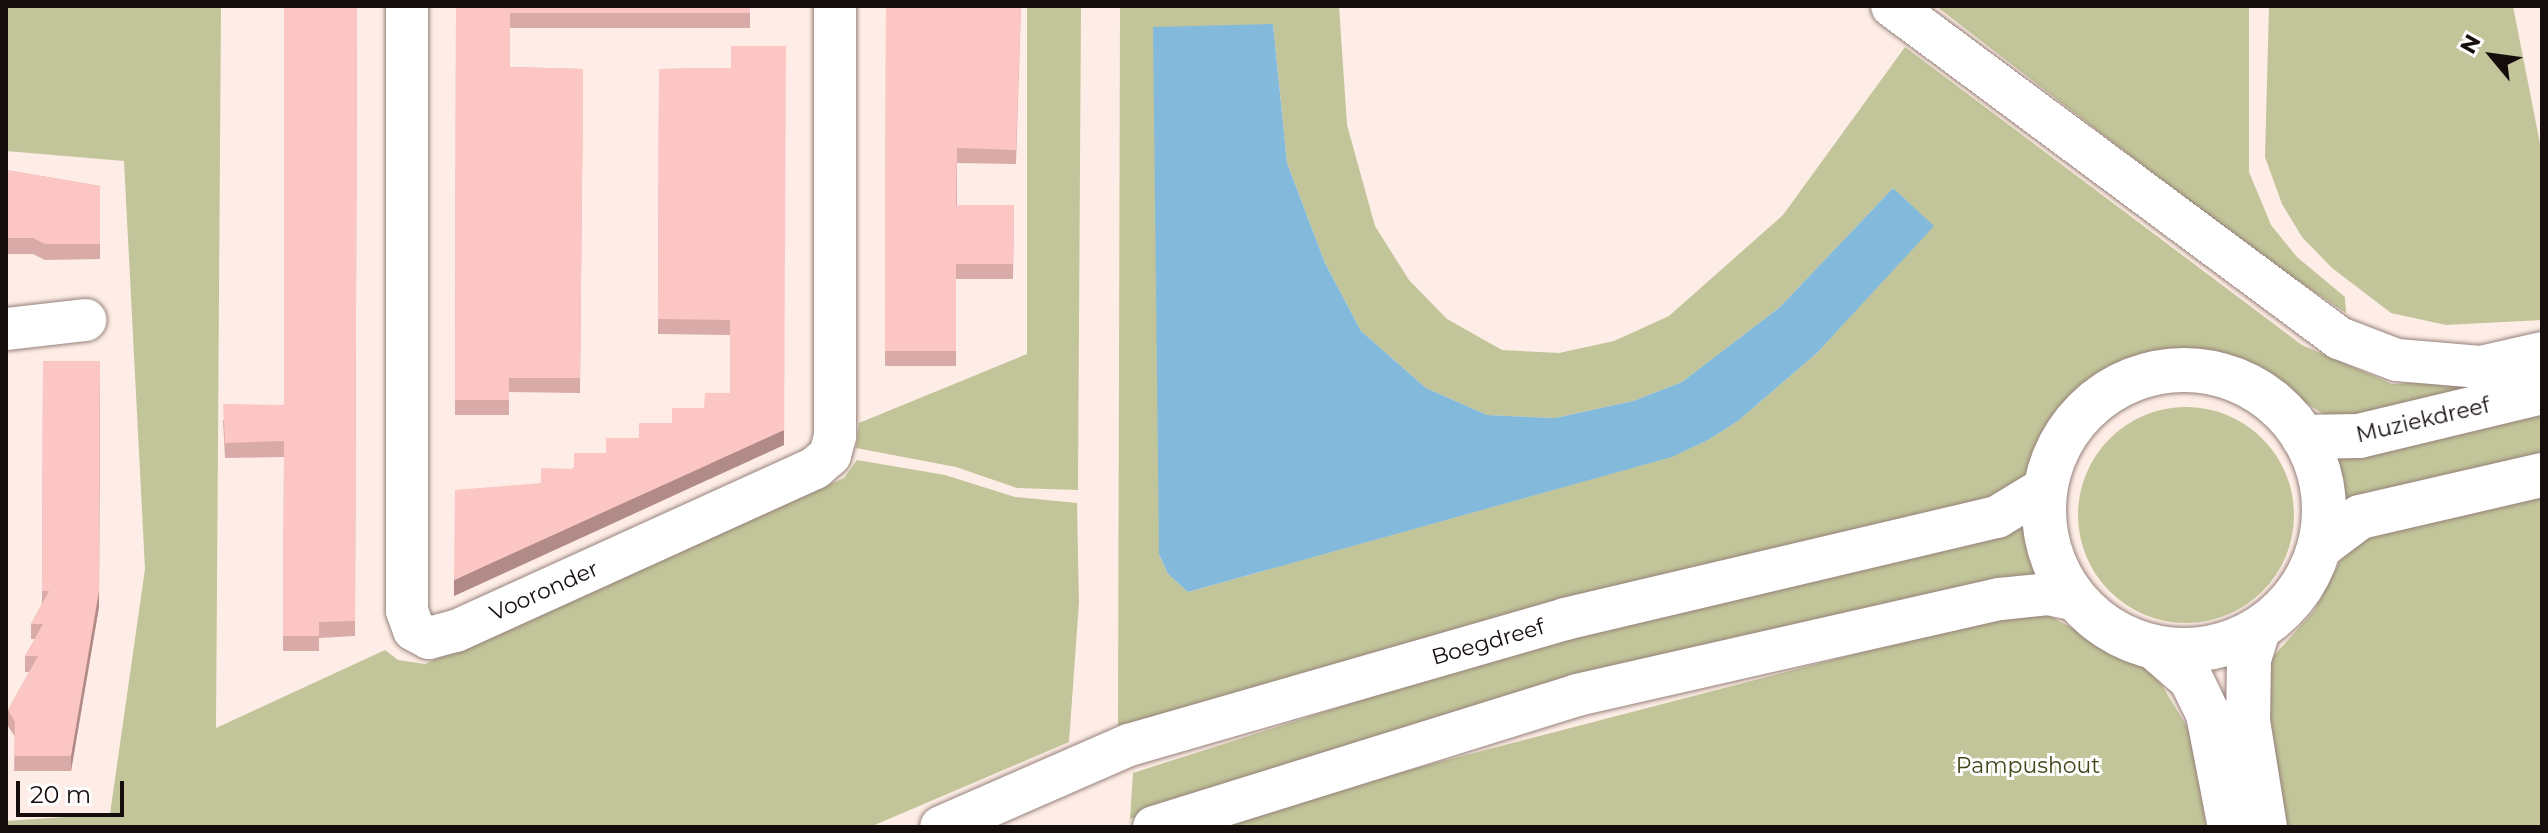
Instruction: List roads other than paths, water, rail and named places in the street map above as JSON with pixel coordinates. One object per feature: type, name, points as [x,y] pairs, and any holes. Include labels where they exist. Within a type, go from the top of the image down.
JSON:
[{"type":"main road","points":[[2230,827],[2208,714],[2191,679],[2154,647],[2112,629],[2077,600],[2055,563],[2043,489],[2064,435],[2094,400],[2133,376],[2182,370],[2250,387],[2283,410],[2303,437],[2321,474],[2324,544]]},
{"type":"main road","name":"Muziekdreef","points":[[2303,437],[2359,436],[2542,392]]},
{"type":"main road","points":[[2154,647],[2190,650],[2226,644],[2258,630],[2290,603],[2324,544],[2360,517],[2542,475]]},
{"type":"main road","points":[[2258,630],[2249,660],[2248,721],[2265,827]]},
{"type":"street","name":"Vooronder","points":[[407,6],[407,611],[414,630],[429,638],[800,475],[830,455],[835,436],[835,6]]},
{"type":"street","points":[[1892,6],[2339,338],[2397,360],[2481,367],[2542,353]]},
{"type":"street","points":[[6,329],[85,320]]},
{"type":"street","name":"Boegdreef","points":[[941,827],[1129,745],[1565,619],[1997,517],[2043,489]]},
{"type":"street","points":[[1154,827],[1577,695],[1986,602],[2048,594],[2077,600]]},
{"type":"water","points":[[1273,24],[1287,163],[1325,263],[1361,331],[1426,388],[1487,415],[1555,418],[1633,401],[1682,382],[1780,307],[1893,188],[1934,226],[1817,353],[1738,421],[1708,440],[1672,457],[1188,592],[1168,574],[1159,554],[1153,27]]},
{"type":"park label","name":"Pampushout","points":[[2028,766]]}]
